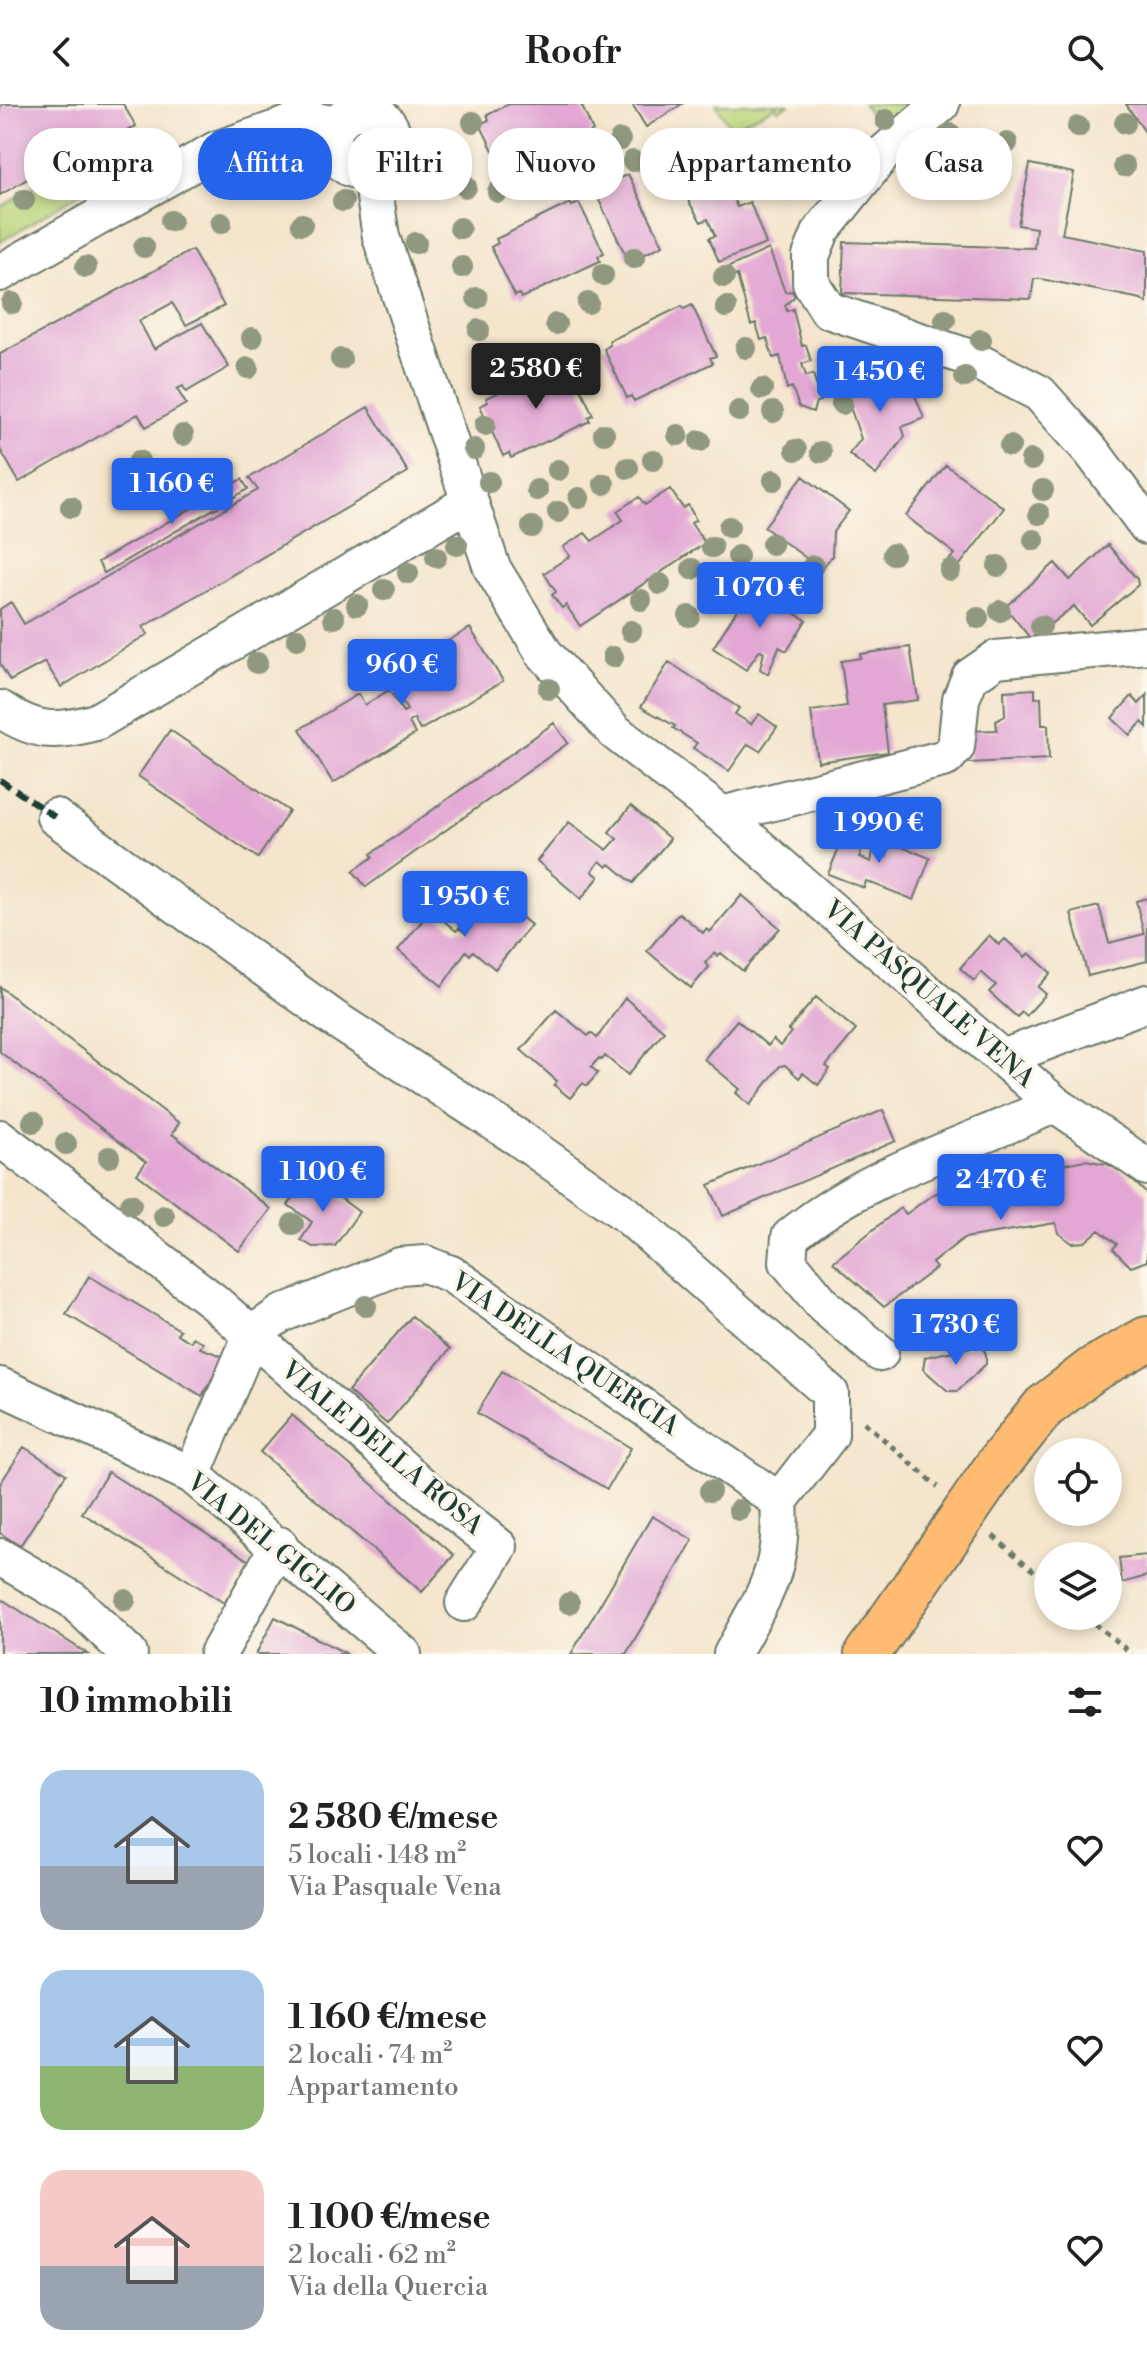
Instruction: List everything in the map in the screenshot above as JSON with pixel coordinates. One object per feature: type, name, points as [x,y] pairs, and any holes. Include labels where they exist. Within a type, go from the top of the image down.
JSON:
[{"type":"main road","points":[[867,1654],[999,1463],[1044,1407],[1092,1370],[1147,1339]]},
{"type":"street","points":[[941,104],[883,154],[821,231],[811,256],[811,283],[828,310],[970,358],[1039,393],[1092,452],[1147,526]]},
{"type":"street","points":[[348,167],[341,162],[333,144],[336,125],[360,110],[379,114],[397,112]]},
{"type":"street","points":[[0,273],[216,150],[305,119],[336,125]]},
{"type":"street","name":"VIA PASQUALE VENA","points":[[375,200],[381,237],[492,568],[544,653],[615,732],[722,815],[1055,1104],[1147,1167]]},
{"type":"street","points":[[0,709],[24,725],[62,731],[96,722],[470,502]]},
{"type":"street","points":[[722,815],[946,758],[956,747],[961,699],[970,677],[996,659],[1147,645]]},
{"type":"street","points":[[55,817],[333,1018],[520,1139],[627,1215],[830,1393],[830,1435],[779,1501],[782,1542],[773,1578],[732,1654]]},
{"type":"street","points":[[1003,1058],[1147,1003]]},
{"type":"street","points":[[880,1353],[825,1307],[788,1262],[790,1237],[812,1218],[907,1166],[1055,1104]]},
{"type":"street","points":[[0,1138],[252,1334],[192,1475]]},
{"type":"street","name":"VIA DELLA QUERCIA","points":[[252,1334],[281,1314],[387,1271],[400,1266],[425,1264],[451,1274],[779,1501]]},
{"type":"street","name":"VIALE DELLA ROSA","points":[[252,1334],[283,1366],[427,1490],[499,1547],[464,1603]]},
{"type":"street","name":"VIA DEL GIGLIO","points":[[0,1386],[192,1475],[279,1545],[403,1654]]},
{"type":"street","points":[[218,1654],[279,1545]]},
{"type":"street","points":[[0,1557],[73,1600],[129,1654]]},
{"type":"path","points":[[1102,1630],[1132,1654]]},
{"type":"green space","points":[[716,104],[790,104],[778,110],[776,106],[731,128]]},
{"type":"green space","points":[[863,104],[919,104],[904,128],[896,128],[893,145]]},
{"type":"green space","points":[[24,193],[24,200],[69,200],[0,242],[0,208]]},
{"type":"building","points":[[123,104],[136,126],[24,128],[24,181],[0,195],[0,106]]},
{"type":"building","points":[[509,104],[581,104],[592,128],[488,128],[488,140],[480,124],[489,120],[487,114]]},
{"type":"building","points":[[632,104],[682,104],[646,127]]},
{"type":"building","points":[[1126,104],[1147,104],[1147,135]]},
{"type":"building","points":[[1030,164],[1074,173],[1062,234],[1147,251],[1147,303],[1141,299],[1041,279],[1034,279],[1031,299],[842,293],[844,242],[1034,248],[1036,228],[1018,225]]},
{"type":"building","points":[[628,174],[663,245],[629,262],[599,200],[624,200],[624,176]]},
{"type":"building","points":[[688,200],[734,200],[737,207],[750,202],[766,244],[719,262],[709,238],[715,236],[708,219],[701,222]]},
{"type":"building","points":[[570,203],[572,206],[579,203],[604,253],[598,256],[600,261],[521,298],[519,294],[515,296],[491,247],[498,243],[496,239]]},
{"type":"building","points":[[769,249],[785,292],[792,291],[795,296],[785,305],[787,311],[793,309],[802,346],[806,345],[811,361],[802,364],[806,376],[813,374],[821,401],[816,402],[813,412],[799,407],[792,387],[787,389],[780,356],[773,358],[767,338],[761,340],[756,323],[751,325],[737,275],[732,277],[729,267]]},
{"type":"building","points":[[192,250],[224,306],[186,325],[172,303],[139,321],[154,349],[202,323],[229,367],[186,392],[183,386],[177,389],[186,404],[146,427],[138,414],[19,482],[0,449],[0,354]]},
{"type":"building","points":[[692,305],[716,356],[710,358],[713,363],[634,401],[631,396],[627,398],[604,349],[610,345],[609,341],[682,306],[684,309]]},
{"type":"building","points":[[559,365],[561,369],[570,365],[593,415],[588,417],[590,421],[511,458],[509,453],[503,456],[480,406],[488,402],[486,398]]},
{"type":"building","points":[[871,366],[876,379],[904,368],[924,418],[902,427],[905,436],[876,475],[849,454],[861,439],[841,380]]},
{"type":"building","points":[[368,407],[408,472],[143,627],[148,634],[61,687],[45,662],[10,681],[0,664],[0,609],[11,602],[24,624],[258,490],[249,478]]},
{"type":"building","points":[[946,465],[1004,508],[959,566],[950,559],[955,554],[906,516]]},
{"type":"building","points":[[803,476],[849,511],[833,532],[832,556],[821,569],[764,527]]},
{"type":"building","points":[[242,479],[248,489],[104,573],[98,562]]},
{"type":"building","points":[[670,489],[683,508],[688,505],[696,520],[691,523],[705,543],[580,626],[566,605],[562,608],[552,595],[556,592],[544,573],[570,556],[563,547],[585,533],[592,541],[623,520],[617,511],[639,497],[645,505]]},
{"type":"building","points":[[1108,545],[1137,579],[1138,585],[1090,625],[1074,606],[1031,639],[1005,607],[1055,563],[1070,580]]},
{"type":"building","points":[[761,585],[789,602],[785,608],[806,620],[787,651],[779,647],[768,674],[760,669],[764,652],[760,650],[746,670],[713,648],[740,605],[747,607]]},
{"type":"building","points":[[470,628],[503,681],[420,730],[414,719],[409,722],[415,734],[333,783],[300,729],[358,694],[365,705],[389,690],[403,712],[407,710],[393,687],[418,673],[412,662]]},
{"type":"building","points":[[910,647],[918,700],[882,705],[888,752],[818,762],[811,711],[847,706],[841,661],[861,658],[860,654]]},
{"type":"building","points":[[669,662],[739,708],[735,714],[751,724],[759,714],[777,727],[760,751],[748,744],[729,771],[693,748],[697,743],[673,728],[675,726],[641,707]]},
{"type":"building","points":[[1035,689],[1035,698],[1041,697],[1042,725],[1048,725],[1049,759],[969,763],[968,731],[997,730],[996,721],[1005,716],[1004,691]]},
{"type":"building","points":[[1147,695],[1147,727],[1142,722],[1130,735],[1112,718],[1132,696],[1139,704]]},
{"type":"building","points":[[554,723],[568,743],[366,887],[353,871],[373,857],[371,854]]},
{"type":"building","points":[[170,730],[289,811],[258,858],[138,776]]},
{"type":"building","points":[[631,806],[670,839],[633,883],[610,864],[607,867],[600,861],[592,871],[599,877],[581,899],[537,861],[569,822],[607,850],[617,839],[609,832]]},
{"type":"building","points":[[848,826],[868,833],[859,857],[871,862],[874,844],[881,841],[886,846],[880,855],[886,857],[892,843],[930,858],[914,900],[866,881],[864,888],[828,874]]},
{"type":"building","points":[[492,893],[531,925],[495,969],[473,951],[470,955],[466,951],[442,986],[398,950],[431,910],[456,931],[459,928],[465,933],[474,922],[470,919]]},
{"type":"building","points":[[742,895],[780,928],[743,971],[721,953],[717,956],[714,953],[705,963],[709,967],[691,988],[647,951],[679,913],[703,933],[706,929],[710,932]]},
{"type":"building","points":[[1147,898],[1147,961],[1088,976],[1071,913],[1099,906],[1109,943],[1144,934],[1136,901]]},
{"type":"building","points":[[989,935],[999,945],[1005,939],[1025,957],[1029,953],[1051,973],[1038,987],[1046,994],[1026,1016],[1022,1012],[1017,1017],[989,992],[996,985],[981,972],[974,981],[960,968]]},
{"type":"building","points":[[0,987],[179,1123],[172,1134],[271,1209],[239,1251],[137,1174],[146,1162],[0,1052]]},
{"type":"building","points":[[816,997],[856,1030],[826,1066],[830,1069],[818,1085],[803,1073],[799,1078],[785,1065],[780,1066],[750,1105],[736,1093],[740,1089],[704,1059],[737,1020],[768,1046],[773,1039],[780,1046],[791,1032],[788,1030]]},
{"type":"building","points":[[625,998],[664,1031],[628,1075],[605,1056],[602,1060],[599,1058],[591,1067],[598,1073],[587,1086],[583,1083],[570,1098],[554,1085],[557,1081],[521,1050],[556,1010],[588,1036],[591,1033],[597,1038]]},
{"type":"building","points":[[883,1110],[896,1141],[723,1216],[709,1185]]},
{"type":"building","points":[[1085,1160],[1107,1164],[1125,1173],[1147,1194],[1147,1261],[1131,1267],[1113,1249],[1117,1244],[1099,1230],[1085,1242],[1072,1243],[1058,1233],[1056,1223],[964,1238],[932,1263],[936,1268],[884,1307],[833,1262],[900,1208],[906,1214],[932,1195],[955,1185]]},
{"type":"building","points":[[316,1180],[359,1212],[335,1246],[313,1247],[301,1240],[312,1222],[288,1205],[307,1181]]},
{"type":"building","points":[[89,1276],[180,1330],[177,1334],[191,1342],[193,1337],[203,1343],[200,1348],[225,1357],[202,1396],[66,1314]]},
{"type":"building","points":[[412,1316],[450,1349],[387,1424],[348,1391]]},
{"type":"building","points":[[981,1345],[986,1354],[986,1364],[957,1391],[948,1391],[923,1369],[925,1357]]},
{"type":"building","points":[[502,1371],[631,1448],[607,1489],[477,1413]]},
{"type":"building","points":[[292,1415],[454,1555],[422,1592],[260,1452]]},
{"type":"building","points":[[24,1447],[66,1474],[20,1546],[0,1533],[0,1484]]},
{"type":"building","points":[[108,1472],[251,1562],[224,1603],[82,1513]]},
{"type":"building","points":[[652,1516],[693,1540],[674,1573],[626,1654],[571,1654]]},
{"type":"building","points":[[1147,1555],[1147,1576],[1122,1583],[1122,1558]]},
{"type":"building","points":[[0,1598],[88,1654],[0,1654]]},
{"type":"building","points":[[275,1617],[347,1654],[256,1654]]},
{"type":"railway","points":[[0,780],[55,817]]}]
